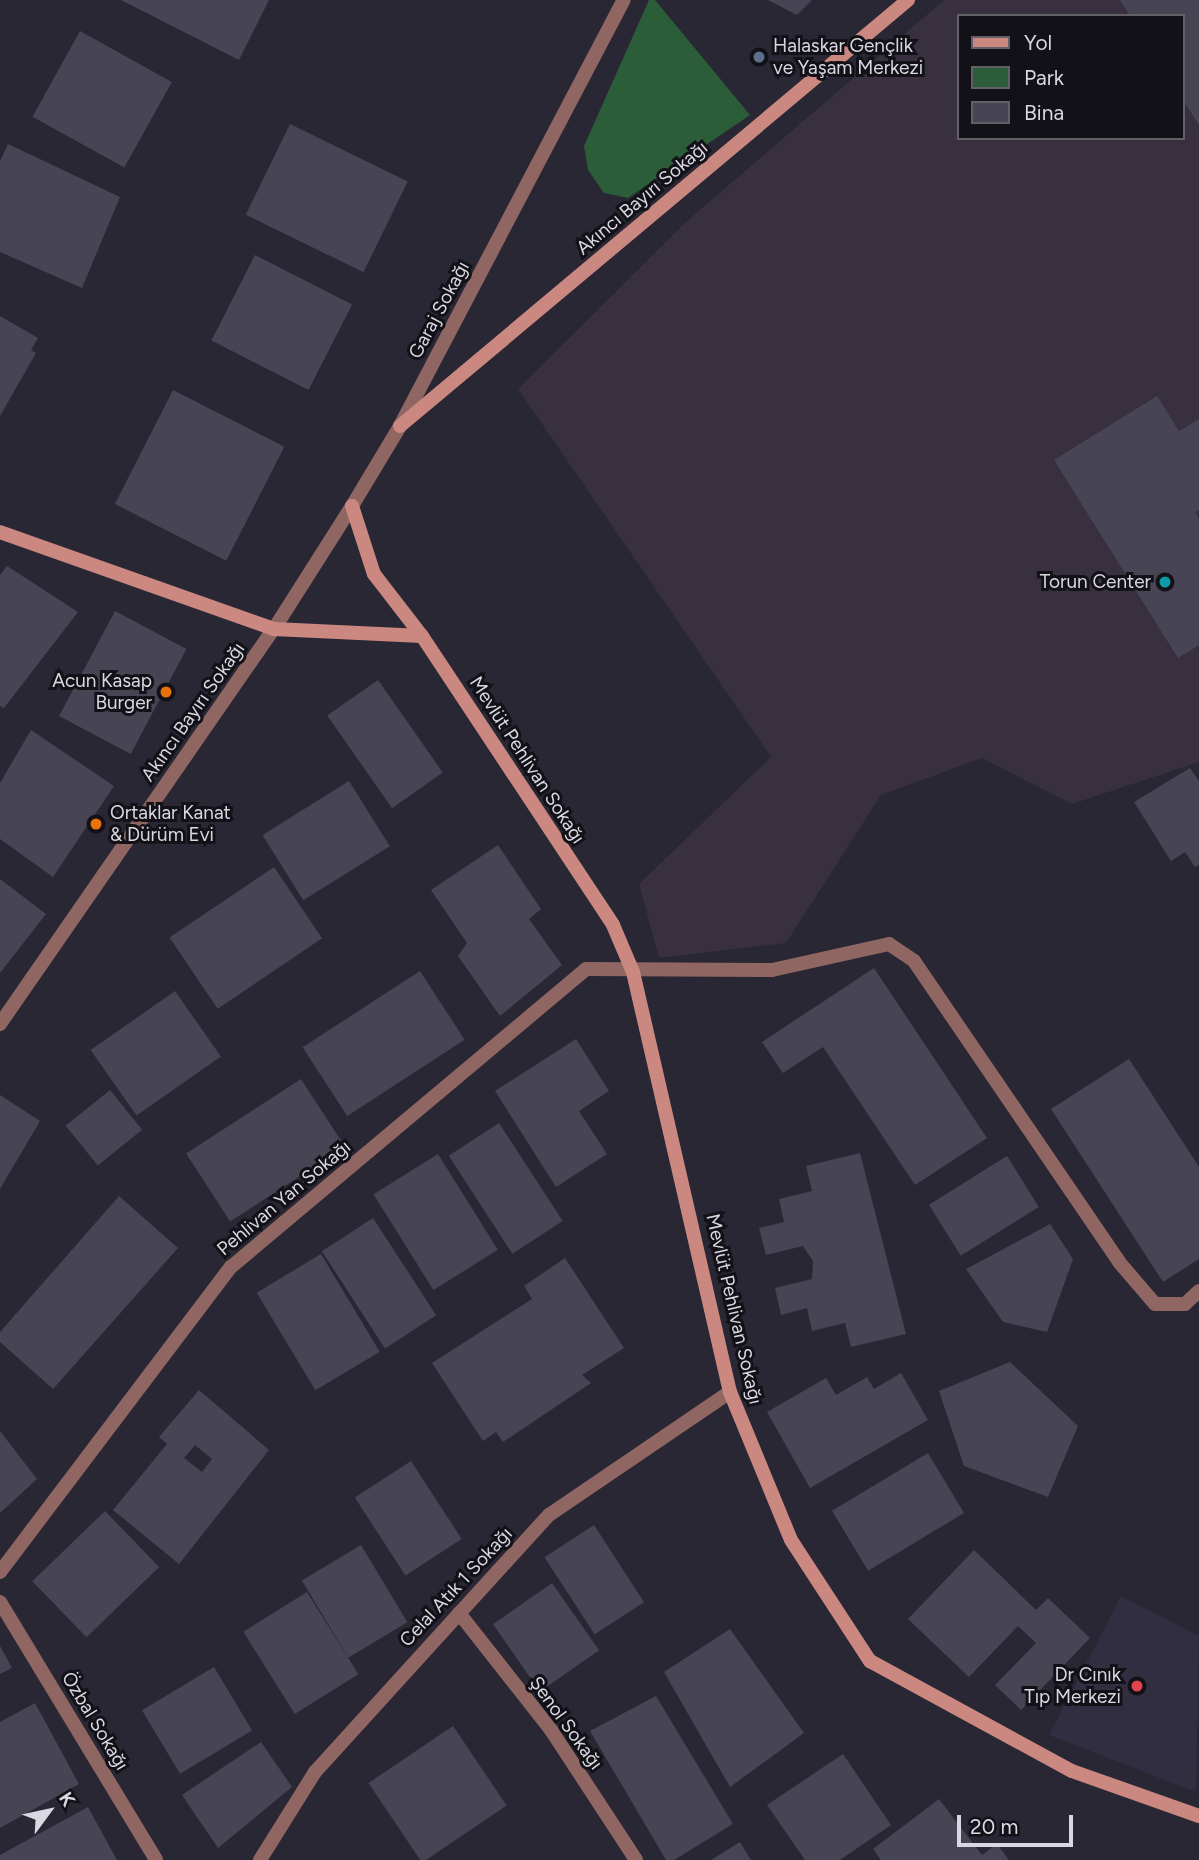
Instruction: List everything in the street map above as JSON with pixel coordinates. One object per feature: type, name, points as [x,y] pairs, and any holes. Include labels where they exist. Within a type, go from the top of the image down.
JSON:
[{"type":"street","name":"Garaj Sokağı","points":[[274,629],[400,426],[624,0]]},
{"type":"street","name":"Akıncı Bayırı Sokağı","points":[[400,426],[908,0]]},
{"type":"street","name":"Mevlüt Pehlivan Sokağı","points":[[352,506],[374,574],[422,636],[613,925],[633,972],[730,1392],[791,1540],[870,1661],[1072,1771],[1199,1816]]},
{"type":"street","points":[[0,532],[274,629],[422,636]]},
{"type":"street","name":"Akıncı Bayırı Sokağı","points":[[0,1024],[274,629]]},
{"type":"street","name":"Pehlivan Yan Sokağı","points":[[0,1572],[231,1267],[586,970],[772,971],[890,944],[914,961],[1119,1262],[1155,1304],[1185,1304],[1199,1291]]},
{"type":"street","name":"Celal Atık 1 Sokağı","points":[[260,1860],[315,1772],[549,1515],[730,1392]]},
{"type":"street","name":"Özbal Sokağı","points":[[0,1602],[156,1860]]},
{"type":"street","name":"Şenol Sokağı","points":[[459,1613],[551,1730],[636,1860]]},
{"type":"shaded area","name":"Torun Center","points":[[944,0],[1199,0],[1199,762],[1072,804],[982,758],[881,795],[786,943],[659,958],[639,884],[771,757],[518,389],[687,221]]},
{"type":"shaded area","name":"Dr Cınık Tıp Merkezi","points":[[1121,1596],[1199,1636],[1196,1792],[1049,1735]]},
{"type":"green space","points":[[649,0],[655,0],[750,115],[628,198],[604,193],[588,170],[584,146]]},
{"type":"building","points":[[121,0],[269,0],[239,60]]},
{"type":"building","points":[[768,0],[812,0],[797,15]]},
{"type":"building","points":[[1120,0],[1199,0],[1199,125],[1185,103],[1185,14],[1129,14]]},
{"type":"building","points":[[80,31],[172,82],[124,168],[32,117]]},
{"type":"building","points":[[290,124],[408,181],[363,272],[246,215]]},
{"type":"building","points":[[8,144],[120,197],[82,288],[0,252],[0,161]]},
{"type":"building","points":[[255,255],[352,304],[309,390],[211,341]]},
{"type":"building","points":[[0,316],[38,338],[31,350],[36,353],[0,416]]},
{"type":"building","points":[[173,390],[284,447],[226,561],[115,504]]},
{"type":"building","name":"Torun Center","points":[[1157,396],[1179,431],[1199,419],[1199,510],[1195,512],[1199,519],[1199,645],[1178,658],[1054,460]]},
{"type":"building","points":[[7,566],[78,612],[4,708],[0,706],[0,575]]},
{"type":"building","points":[[115,611],[187,649],[131,754],[59,716]]},
{"type":"building","points":[[378,680],[443,773],[392,808],[327,716]]},
{"type":"building","points":[[31,730],[114,786],[53,877],[0,839],[0,783]]},
{"type":"building","points":[[1190,768],[1199,781],[1199,865],[1195,867],[1185,852],[1171,861],[1134,802]]},
{"type":"building","points":[[349,781],[390,846],[303,900],[262,835]]},
{"type":"building","points":[[498,845],[541,909],[529,919],[562,965],[500,1016],[458,956],[467,943],[431,890]]},
{"type":"building","points":[[274,867],[322,938],[218,1009],[170,937]]},
{"type":"building","points":[[0,879],[46,914],[0,973]]},
{"type":"building","points":[[874,968],[987,1138],[915,1185],[823,1047],[783,1073],[762,1042]]},
{"type":"building","points":[[420,971],[465,1040],[347,1116],[303,1047]]},
{"type":"building","points":[[175,991],[221,1057],[137,1116],[91,1050]]},
{"type":"building","points":[[576,1039],[609,1091],[579,1111],[607,1154],[556,1187],[495,1091]]},
{"type":"building","points":[[1129,1059],[1199,1167],[1199,1259],[1163,1282],[1051,1109]]},
{"type":"building","points":[[301,1079],[345,1147],[230,1222],[186,1154]]},
{"type":"building","points":[[110,1090],[142,1130],[98,1166],[66,1126]]},
{"type":"building","points":[[0,1095],[40,1121],[0,1189]]},
{"type":"building","points":[[499,1123],[563,1221],[512,1254],[449,1156]]},
{"type":"building","points":[[860,1153],[906,1334],[851,1347],[845,1323],[812,1331],[807,1308],[781,1315],[775,1288],[812,1279],[813,1261],[803,1246],[766,1255],[759,1228],[784,1222],[779,1199],[812,1191],[806,1166]]},
{"type":"building","points":[[438,1154],[498,1250],[433,1290],[374,1194]]},
{"type":"building","points":[[1007,1156],[1039,1207],[961,1256],[929,1205]]},
{"type":"building","points":[[119,1196],[178,1248],[53,1389],[0,1342],[0,1332]]},
{"type":"building","points":[[373,1218],[436,1315],[385,1349],[322,1251]]},
{"type":"building","points":[[1050,1224],[1073,1259],[1047,1332],[1003,1322],[966,1269]]},
{"type":"building","points":[[321,1254],[380,1352],[315,1390],[257,1293]]},
{"type":"building","points":[[565,1258],[624,1348],[582,1375],[591,1383],[503,1442],[496,1432],[483,1441],[432,1363],[532,1299],[524,1286]]},
{"type":"building","points":[[1010,1362],[1078,1426],[1048,1497],[964,1466],[939,1391]]},
{"type":"building","points":[[901,1373],[928,1420],[810,1488],[767,1412],[826,1378],[836,1395],[867,1377],[874,1389]]},
{"type":"building","points":[[199,1390],[269,1450],[179,1564],[113,1510],[167,1444],[159,1437]],"holes":[[[195,1445],[212,1459],[202,1472],[184,1458]]]},
{"type":"building","points":[[0,1431],[37,1479],[0,1513]]},
{"type":"building","points":[[928,1453],[964,1513],[868,1571],[832,1511]]},
{"type":"building","points":[[411,1461],[462,1539],[405,1575],[355,1497]]},
{"type":"building","points":[[105,1511],[159,1567],[87,1637],[32,1581]]},
{"type":"building","points":[[594,1525],[644,1602],[595,1634],[545,1557]]},
{"type":"building","points":[[361,1545],[407,1622],[348,1658],[302,1581]]},
{"type":"building","points":[[974,1550],[1036,1610],[1048,1598],[1090,1638],[1021,1710],[995,1685],[1036,1643],[1018,1626],[969,1677],[908,1619]]},
{"type":"building","points":[[552,1583],[599,1650],[540,1691],[493,1624]]},
{"type":"building","points":[[307,1592],[358,1674],[295,1714],[243,1632]]},
{"type":"building","points":[[730,1629],[804,1733],[730,1787],[664,1672]]},
{"type":"building","points":[[0,1646],[12,1668],[0,1674]]},
{"type":"building","points":[[214,1667],[252,1730],[180,1774],[142,1710]]},
{"type":"building","points":[[656,1696],[733,1824],[674,1860],[666,1860],[590,1731]]},
{"type":"building","points":[[35,1703],[79,1784],[0,1828],[0,1722]]},
{"type":"building","points":[[453,1726],[507,1806],[426,1860],[420,1860],[368,1783]]},
{"type":"building","points":[[261,1742],[292,1787],[218,1848],[182,1795]]},
{"type":"building","points":[[843,1754],[891,1825],[840,1860],[805,1860],[767,1805]]},
{"type":"building","points":[[939,1799],[982,1855],[997,1844],[1009,1860],[881,1860],[873,1849]]},
{"type":"building","points":[[88,1807],[117,1860],[0,1860],[0,1855]]},
{"type":"building","points":[[740,1842],[751,1860],[711,1860]]},
{"type":"place","name":"Halaskar Gençlik ve Yaşam Merkezi","points":[[759,57]]},
{"type":"place","name":"Torun Center","points":[[1165,582]]},
{"type":"place","name":"Acun Kasap Burger","points":[[166,692]]},
{"type":"place","name":"Ortaklar Kanat & Dürüm Evi","points":[[96,824]]},
{"type":"place","name":"Dr Cınık Tıp Merkezi","points":[[1137,1686]]}]
